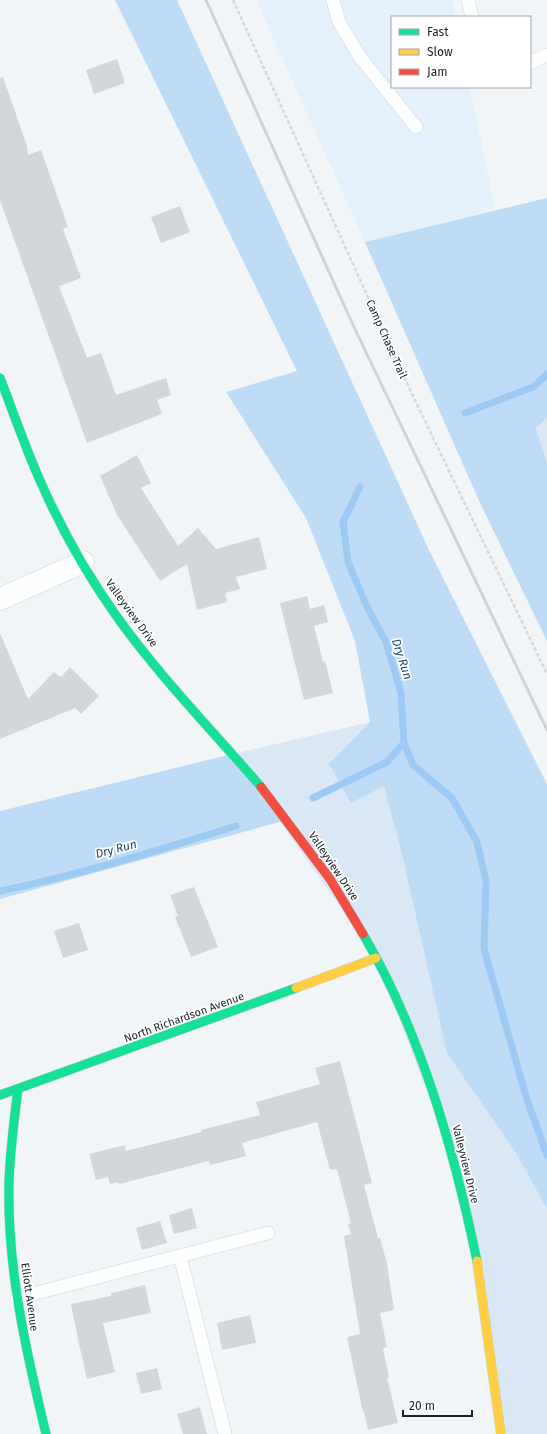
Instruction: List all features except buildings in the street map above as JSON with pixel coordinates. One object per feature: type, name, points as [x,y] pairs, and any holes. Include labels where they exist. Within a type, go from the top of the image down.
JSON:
[{"type":"street","name":"Valleyview Drive","points":[[0,378],[41,484],[62,527],[115,614],[153,662],[254,778],[340,892],[376,958],[404,1017],[428,1078],[457,1170],[477,1264],[501,1434]]},
{"type":"street","points":[[0,599],[83,562]]},
{"type":"street","name":"North Richardson Avenue","points":[[0,1095],[246,1007],[376,958]]},
{"type":"street","name":"Elliott Avenue","points":[[18,1089],[9,1183],[10,1224],[17,1298],[25,1346],[46,1434]]},
{"type":"lane","points":[[333,0],[339,22],[360,57],[416,127]]},
{"type":"lane","points":[[468,0],[472,16]]},
{"type":"lane","points":[[531,63],[547,56]]},
{"type":"lane","points":[[17,1298],[268,1233]]},
{"type":"lane","points":[[180,1256],[226,1434]]},
{"type":"path","name":"Camp Chase Trail","points":[[233,0],[412,394],[547,674]]},
{"type":"shaded area","points":[[115,0],[177,0],[429,550],[547,784],[547,1209],[514,1150],[447,1053],[403,859],[384,786],[351,803],[329,764],[370,722],[355,641],[306,518],[226,392],[297,371]]},
{"type":"shaded area","points":[[256,0],[452,0],[456,16],[391,16],[391,88],[470,88],[495,210],[365,242]]},
{"type":"shaded area","points":[[547,198],[547,418],[536,428],[547,463],[547,641],[480,503],[365,242]]},
{"type":"shaded area","points":[[547,418],[547,463],[536,428]]},
{"type":"shaded area","points":[[370,722],[403,859],[514,1150],[547,1209],[547,1434],[501,1434],[457,1170],[376,958],[232,754]]},
{"type":"shaded area","points":[[232,754],[287,820],[0,899],[0,811]]},
{"type":"waterway","name":"Dry Run","points":[[465,413],[533,387],[547,374]]},
{"type":"waterway","points":[[360,487],[343,522],[348,562],[367,607],[386,642],[401,693],[404,743],[413,765],[452,798],[477,842],[486,881],[484,949],[527,1100],[547,1155]]},
{"type":"waterway","name":"Dry Run","points":[[313,798],[387,762],[404,743]]},
{"type":"waterway","name":"Dry Run","points":[[0,891],[89,870],[236,826]]},
{"type":"railway","points":[[206,0],[353,325],[547,730]]},
{"type":"traffic: fast","points":[[0,378],[31,459],[50,502],[66,535],[94,583],[149,659],[261,787]]},
{"type":"traffic: fast","points":[[363,934],[384,972],[402,1011],[433,1093],[458,1177],[477,1261]]},
{"type":"traffic: fast","points":[[0,1095],[296,988]]},
{"type":"traffic: fast","points":[[18,1089],[12,1136],[9,1183],[11,1246],[19,1309],[46,1434]]},
{"type":"traffic: slow","points":[[296,988],[376,958]]},
{"type":"traffic: slow","points":[[477,1261],[501,1434]]},
{"type":"traffic: jam","points":[[261,787],[330,879],[363,934]]}]
